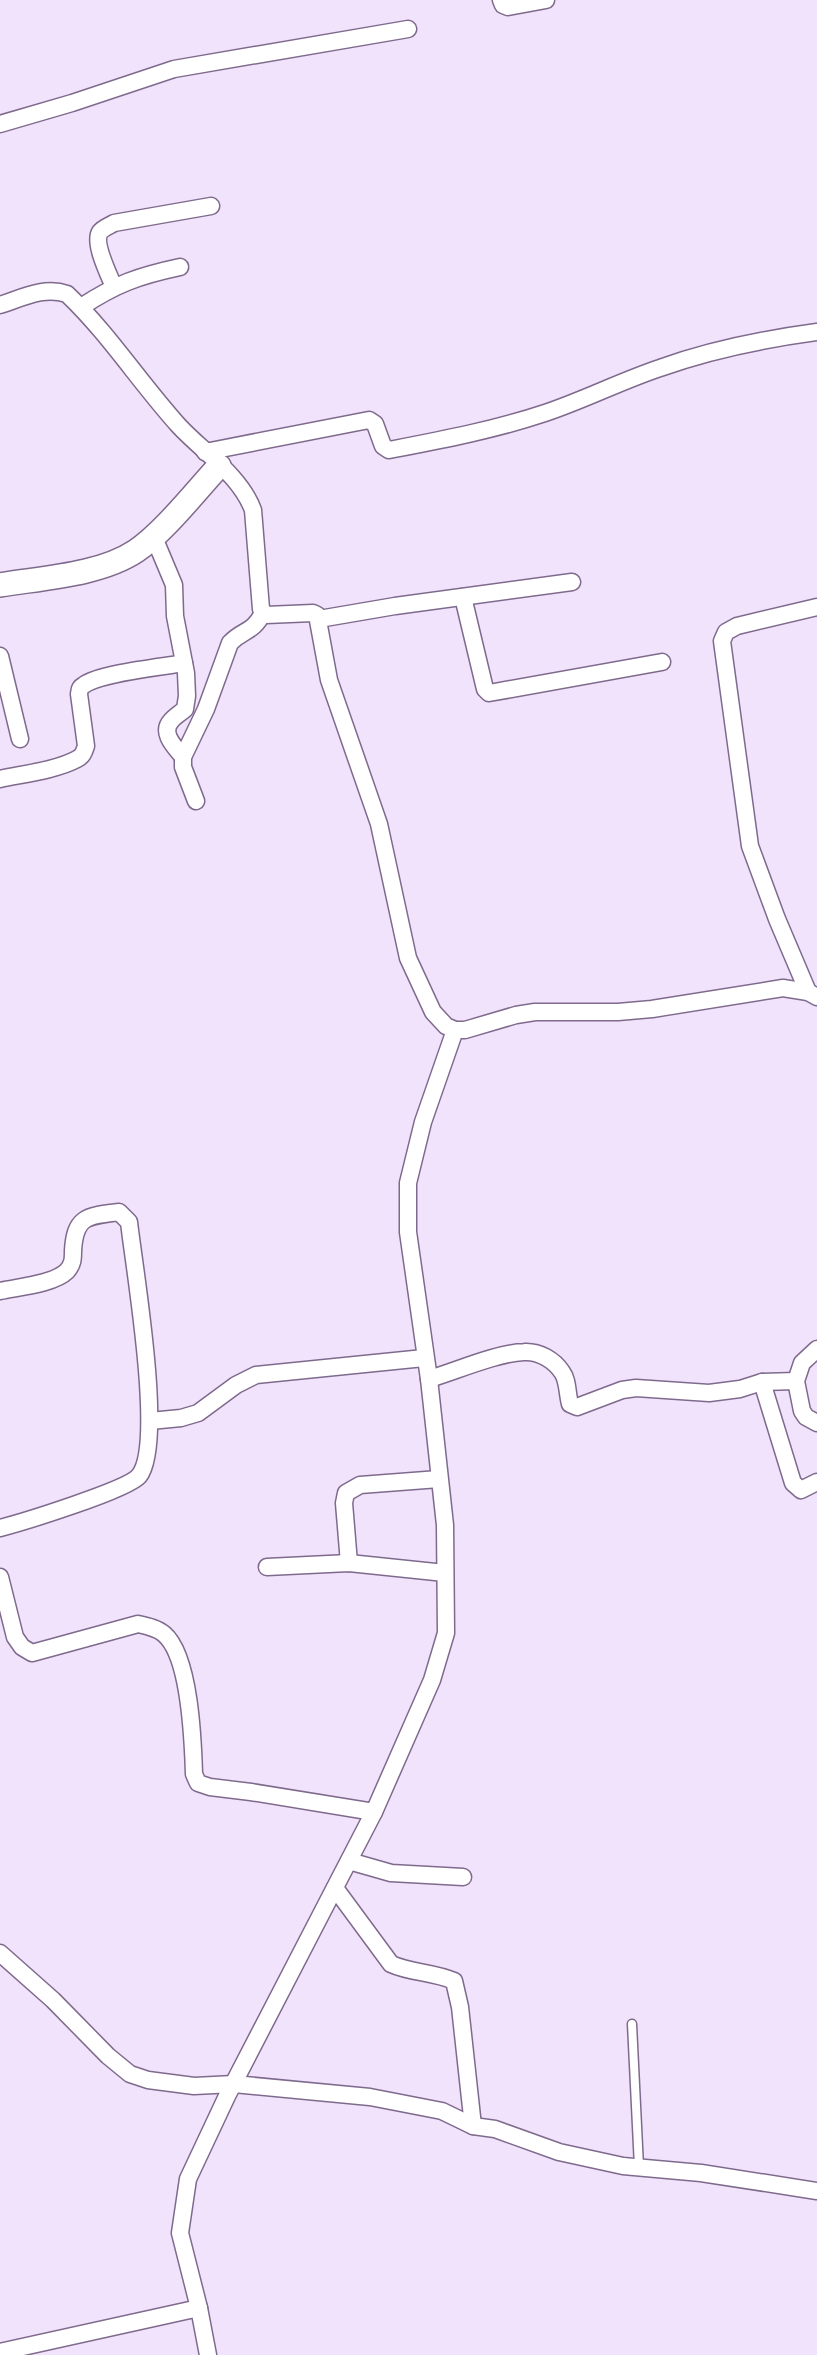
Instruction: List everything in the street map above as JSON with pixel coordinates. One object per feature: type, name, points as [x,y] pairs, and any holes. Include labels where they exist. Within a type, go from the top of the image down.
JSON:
[{"type":"street","points":[[501,0],[503,5],[508,7],[546,0]]},
{"type":"street","points":[[0,124],[174,69],[408,29]]},
{"type":"street","points":[[114,287],[97,242],[98,234],[104,228],[114,223],[211,206]]},
{"type":"street","points":[[81,307],[114,287],[142,275],[180,267]]},
{"type":"street","points":[[0,305],[44,290],[67,294],[119,350],[177,423],[248,497],[253,510],[263,613],[257,625],[235,637],[230,643],[206,709],[183,757],[183,766],[196,801]]},
{"type":"street","points":[[0,585],[97,568],[137,551],[153,535],[212,459],[369,420],[375,424],[385,449],[388,450],[456,437],[542,414],[687,359],[817,332]]},
{"type":"street","points":[[153,535],[174,585],[175,615],[187,696],[185,709],[171,721],[167,729],[169,738],[183,757]]},
{"type":"street","points":[[319,619],[572,583]]},
{"type":"street","points":[[463,597],[485,689],[489,693],[662,662]]},
{"type":"street","points":[[812,994],[777,919],[750,846],[722,641],[726,632],[737,626],[817,607]]},
{"type":"street","points":[[263,613],[313,613],[319,619],[329,680],[379,824],[408,958],[433,1012],[446,1026],[455,1030],[536,1012],[618,1012],[652,1009],[783,988],[812,994]]},
{"type":"street","points":[[0,656],[20,739]]},
{"type":"street","points":[[0,779],[61,765],[78,759],[84,753],[86,746],[79,695],[80,688],[85,684],[106,677],[184,663]]},
{"type":"street","points":[[208,2355],[180,2233],[188,2179],[374,1811],[432,1680],[446,1633],[445,1525],[429,1379],[408,1232],[408,1183],[423,1122],[455,1030]]},
{"type":"street","points":[[0,1291],[53,1279],[65,1273],[72,1264],[74,1233],[78,1224],[119,1212],[129,1222],[148,1379],[150,1421],[145,1464],[139,1476],[105,1493],[0,1528]]},
{"type":"street","points":[[817,1349],[802,1363],[796,1381],[802,1411],[806,1417],[817,1423]]},
{"type":"street","points":[[429,1379],[524,1352],[545,1357],[556,1364],[565,1377],[570,1404],[577,1407],[622,1390],[636,1388],[718,1392],[762,1382],[796,1381]]},
{"type":"street","points":[[150,1421],[181,1418],[198,1413],[236,1385],[256,1375],[424,1358]]},
{"type":"street","points":[[762,1382],[793,1483],[801,1490],[817,1482]]},
{"type":"street","points":[[349,1563],[344,1503],[346,1493],[350,1489],[360,1485],[439,1479]]},
{"type":"street","points":[[267,1567],[349,1563],[446,1573]]},
{"type":"street","points":[[0,1577],[15,1637],[22,1647],[32,1653],[138,1624],[164,1634],[177,1652],[186,1689],[194,1774],[198,1783],[374,1811]]},
{"type":"street","points":[[349,1861],[391,1872],[463,1877]]},
{"type":"street","points":[[335,1888],[391,1964],[403,1970],[454,1980],[460,2007],[472,2126]]},
{"type":"street","points":[[0,1953],[53,2000],[108,2056],[130,2074],[148,2080],[231,2090],[370,2097],[442,2111],[472,2126],[495,2129],[559,2152],[623,2166],[817,2191]]},
{"type":"street","points":[[0,2352],[199,2308]]},
{"type":"lane","points":[[632,2024],[639,2168]]}]
